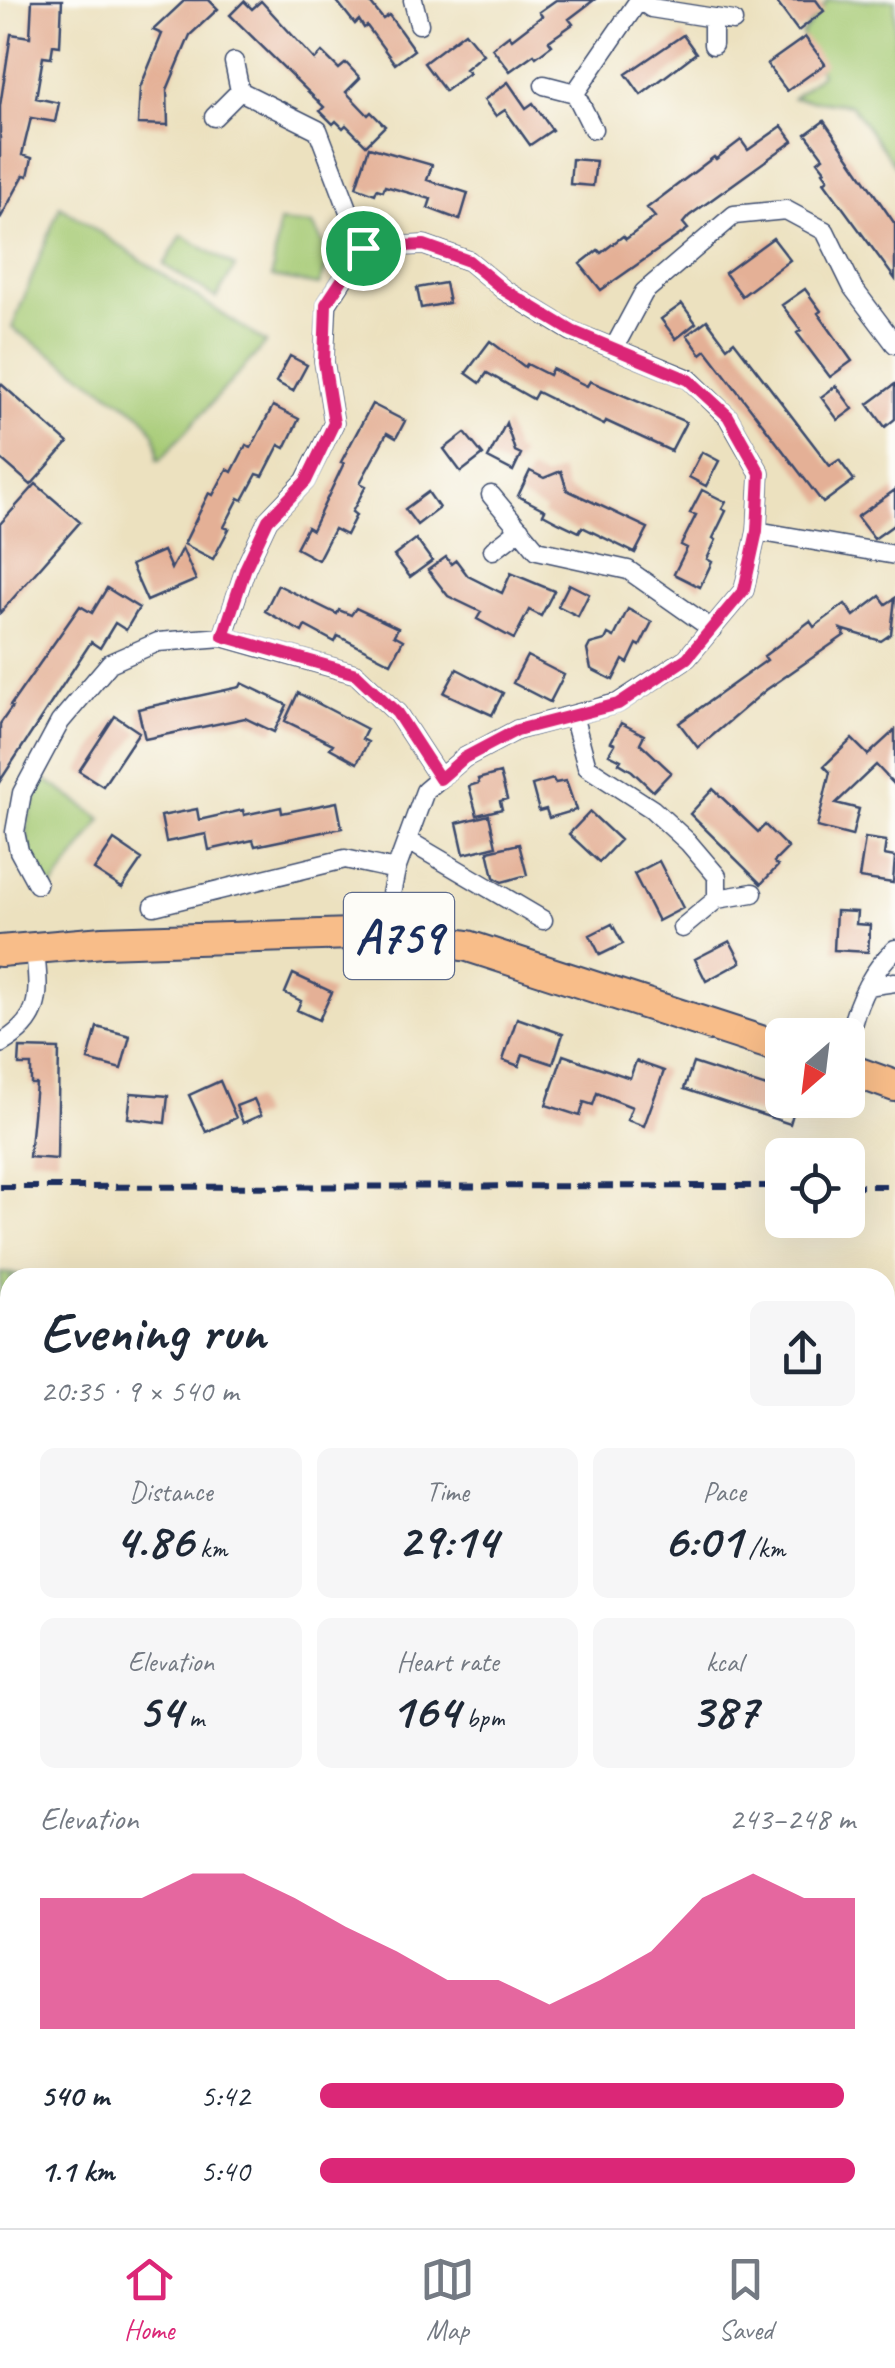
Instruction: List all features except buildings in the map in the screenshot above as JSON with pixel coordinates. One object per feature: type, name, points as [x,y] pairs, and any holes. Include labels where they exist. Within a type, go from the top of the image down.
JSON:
[{"type":"main road","name":"A759","points":[[0,952],[103,942],[383,934],[468,946],[765,1042]]},
{"type":"main road","points":[[865,1075],[895,1086]]},
{"type":"street","points":[[414,0],[420,24]]},
{"type":"street","points":[[575,92],[640,0],[651,8],[733,21]]},
{"type":"street","points":[[713,18],[713,44]]},
{"type":"street","points":[[234,62],[240,91]]},
{"type":"street","points":[[544,85],[575,92]]},
{"type":"street","points":[[214,118],[240,91]]},
{"type":"street","points":[[240,91],[318,130],[363,248]]},
{"type":"street","points":[[575,92],[593,129]]},
{"type":"street","points":[[614,348],[644,292],[734,215],[786,210],[825,231],[853,288],[895,344]]},
{"type":"street","points":[[363,248],[424,245],[469,261],[504,290],[554,321],[689,380],[728,416],[760,473],[757,531],[744,590],[687,658],[618,704],[517,730],[464,758],[425,791],[396,870],[383,934]]},
{"type":"street","points":[[223,636],[246,567],[268,520],[306,481],[334,423],[324,362],[326,304],[363,248]]},
{"type":"street","points":[[491,495],[537,550],[628,570],[712,629]]},
{"type":"street","points":[[493,550],[520,530]]},
{"type":"street","points":[[757,531],[895,555]]},
{"type":"street","points":[[38,884],[19,852],[15,832],[22,793],[60,722],[110,664],[158,642],[223,636],[356,674],[397,713],[440,779]]},
{"type":"street","points":[[573,715],[587,767],[652,808],[688,842],[717,876],[716,899]]},
{"type":"street","points":[[407,840],[543,920]]},
{"type":"street","points":[[0,857],[19,852]]},
{"type":"street","points":[[154,906],[346,858],[396,870]]},
{"type":"street","points":[[682,928],[716,899],[753,893]]},
{"type":"street","points":[[0,1044],[18,1034],[35,1014],[35,949]]},
{"type":"street","points":[[853,1018],[876,968],[895,949]]},
{"type":"street","points":[[868,986],[895,982]]},
{"type":"green space","points":[[828,0],[895,0],[895,166],[851,105],[793,98],[821,74],[802,35]]},
{"type":"green space","points":[[60,206],[266,343],[160,460],[155,435],[141,414],[12,328]]},
{"type":"green space","points":[[279,222],[313,225],[330,257],[319,285],[272,277]]},
{"type":"green space","points":[[182,235],[235,267],[216,298],[164,265]]},
{"type":"green space","points":[[45,779],[102,819],[51,890],[33,862],[27,836],[31,809]]},
{"type":"railway","points":[[0,1187],[765,1186]]},
{"type":"railway","points":[[865,1186],[895,1186]]},
{"type":"route","points":[[424,245],[469,261],[504,290],[572,331],[689,380],[728,416],[760,473],[757,531],[744,590],[687,658],[618,704],[517,730],[464,758],[440,779],[397,713],[356,674],[223,636],[246,567],[268,520],[306,481],[334,423],[324,362],[326,304],[363,248],[424,245]]}]
